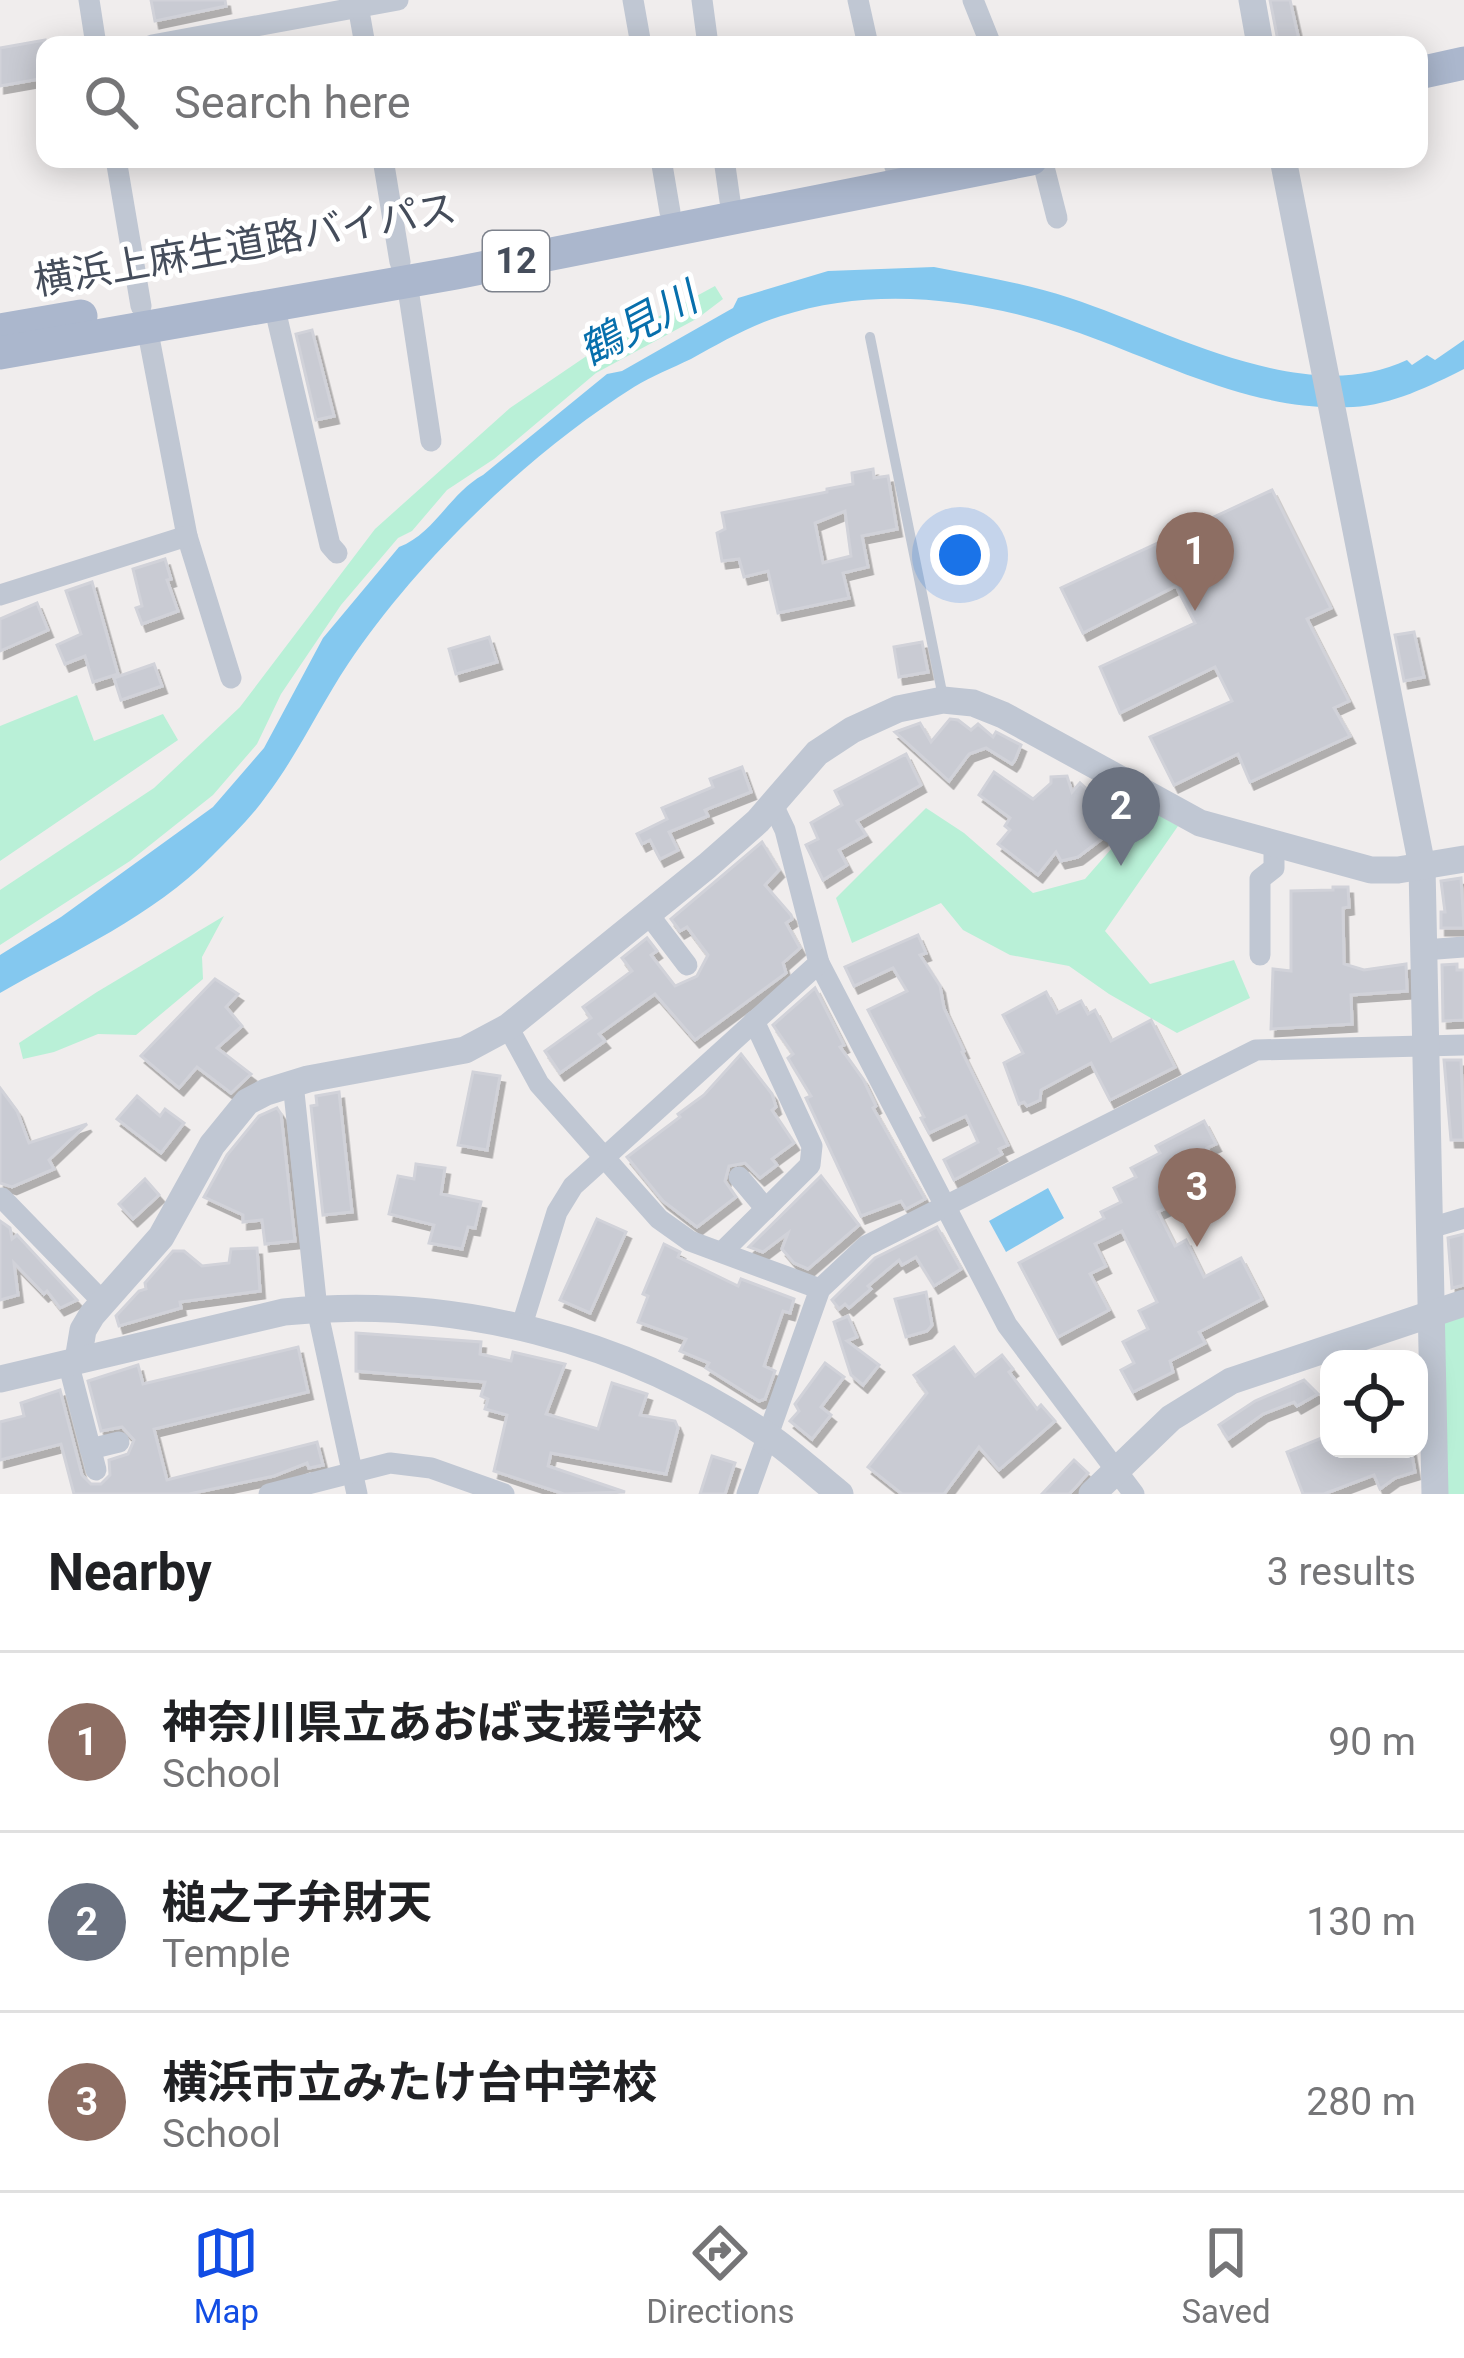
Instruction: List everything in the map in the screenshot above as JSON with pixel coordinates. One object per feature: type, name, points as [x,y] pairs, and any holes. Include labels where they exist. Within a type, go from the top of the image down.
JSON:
[{"type":"main road","points":[[1428,49],[1464,41]]},
{"type":"main road","points":[[1428,71],[1464,63]]},
{"type":"main road","name":"横浜上麻生道路バイパス","points":[[0,330],[274,305],[872,168]]},
{"type":"main road","name":"横浜上麻生道路バイパス","points":[[0,353],[144,316],[981,168]]},
{"type":"street","points":[[89,0],[95,36]]},
{"type":"street","points":[[197,36],[398,0]]},
{"type":"street","points":[[633,0],[639,36]]},
{"type":"street","points":[[702,0],[707,36]]},
{"type":"street","points":[[858,0],[866,36]]},
{"type":"street","points":[[973,0],[987,36]]},
{"type":"street","points":[[1252,0],[1258,36]]},
{"type":"street","points":[[358,4],[363,36]]},
{"type":"street","points":[[118,168],[187,536],[231,678]]},
{"type":"street","points":[[385,168],[430,441]]},
{"type":"street","points":[[663,168],[670,212]]},
{"type":"street","points":[[725,168],[730,201]]},
{"type":"street","points":[[1044,168],[1058,218]]},
{"type":"street","points":[[1284,168],[1422,866],[1435,1494]]},
{"type":"street","points":[[274,305],[330,545],[337,553]]},
{"type":"street","points":[[0,596],[187,536]]},
{"type":"street","points":[[119,1442],[93,1459],[73,1361],[83,1330],[102,1301],[134,1273],[161,1237],[230,1119],[247,1102],[293,1083],[465,1050],[508,1027],[649,915],[773,805],[817,753],[852,730],[898,710],[943,700],[973,703],[1200,823],[1371,870],[1464,859]]},
{"type":"street","points":[[773,805],[819,963],[1007,1325],[1134,1494]]},
{"type":"street","points":[[1260,955],[1260,879],[1274,868],[1274,844]]},
{"type":"street","points":[[649,915],[687,964]]},
{"type":"street","points":[[1424,950],[1464,947]]},
{"type":"street","points":[[522,1325],[557,1212],[573,1186],[819,963]]},
{"type":"street","points":[[723,1251],[811,1165],[812,1145],[754,1022]]},
{"type":"street","points":[[508,1027],[539,1084],[659,1219],[690,1241],[820,1289]]},
{"type":"street","points":[[747,1494],[820,1289],[866,1246],[1256,1050],[1464,1045]]},
{"type":"street","points":[[293,1083],[317,1309],[357,1494]]},
{"type":"street","points":[[739,1177],[766,1209]]},
{"type":"street","points":[[2,1198],[102,1301]]},
{"type":"street","points":[[1430,1228],[1464,1218]]},
{"type":"street","points":[[1092,1494],[1171,1418],[1231,1381],[1464,1303]]},
{"type":"street","points":[[0,1379],[284,1312],[418,1310],[522,1325],[596,1349],[680,1386],[767,1435],[840,1494]]},
{"type":"street","points":[[269,1494],[390,1463],[413,1465],[504,1494]]},
{"type":"lane","points":[[870,337],[943,700]]},
{"type":"green space","points":[[715,286],[723,299],[698,318],[596,373],[494,459],[447,490],[412,531],[398,538],[341,605],[281,694],[257,744],[213,795],[130,861],[0,945],[0,890],[154,788],[240,707],[375,529],[510,408],[591,353]]},
{"type":"green space","points":[[77,695],[94,741],[163,714],[178,740],[0,861],[0,726]]},
{"type":"green space","points":[[926,808],[964,833],[1033,893],[1085,879],[1147,808],[1178,826],[1105,931],[1150,984],[1234,960],[1250,998],[1177,1033],[1069,966],[1010,955],[963,930],[941,903],[852,943],[836,898]]},
{"type":"green space","points":[[224,916],[202,957],[203,979],[136,1035],[98,1034],[23,1059],[19,1043]]},
{"type":"green space","points":[[1464,1312],[1464,1494],[1444,1494],[1439,1320]]},
{"type":"water","points":[[934,267],[1053,293],[1193,345],[1281,370],[1367,373],[1407,360],[1412,365],[1427,355],[1435,360],[1464,340],[1464,369],[1382,403],[1320,407],[1224,388],[1063,327],[942,301],[861,300],[821,306],[758,325],[634,387],[515,477],[441,548],[376,625],[278,779],[226,842],[189,878],[138,915],[0,993],[0,955],[61,917],[213,807],[264,748],[323,638],[399,547],[422,533],[471,483],[607,374],[622,371],[733,308],[738,298],[828,271]]},
{"type":"water","points":[[1048,1188],[1064,1218],[1006,1252],[989,1221]]},
{"type":"building","points":[[151,0],[225,0],[226,6],[155,21]]},
{"type":"building","points":[[1270,0],[1290,0],[1298,36],[1277,36]]},
{"type":"building","points":[[36,42],[36,80],[0,86],[0,48]]},
{"type":"building","points":[[312,330],[334,416],[316,420],[296,334]]},
{"type":"building","points":[[873,469],[874,478],[888,476],[897,529],[862,536],[868,567],[843,573],[849,598],[778,613],[768,571],[744,577],[739,559],[722,561],[717,533],[725,529],[722,513],[853,484],[852,473]],"holes":[[[845,511],[851,556],[823,563],[815,523]]]},
{"type":"building","points":[[1272,490],[1331,608],[1307,619],[1349,701],[1334,708],[1350,736],[1250,782],[1238,754],[1174,785],[1150,737],[1232,701],[1215,667],[1120,713],[1100,667],[1195,623],[1176,586],[1083,633],[1061,588]]},
{"type":"building","points":[[165,559],[178,611],[142,624],[133,569]]},
{"type":"building","points":[[92,582],[118,674],[93,682],[85,656],[65,664],[57,645],[81,634],[66,591]]},
{"type":"building","points":[[37,603],[48,630],[0,651],[0,619]]},
{"type":"building","points":[[1414,632],[1424,677],[1404,681],[1395,635]]},
{"type":"building","points":[[489,637],[497,662],[456,674],[449,649]]},
{"type":"building","points":[[922,642],[928,672],[899,677],[894,647]]},
{"type":"building","points":[[154,664],[162,686],[121,700],[114,678]]},
{"type":"building","points":[[950,719],[971,730],[978,724],[993,737],[996,732],[1021,745],[1015,760],[1012,764],[986,748],[969,754],[949,781],[895,732],[920,723],[931,742]]},
{"type":"building","points":[[906,754],[921,785],[857,821],[866,835],[839,850],[847,865],[823,880],[806,845],[818,839],[811,823],[842,805],[835,791]]},
{"type":"building","points":[[742,767],[751,792],[705,810],[708,816],[669,832],[678,850],[660,859],[650,840],[642,844],[637,834],[667,819],[662,808],[713,787],[710,779]]},
{"type":"building","points":[[994,772],[1033,799],[1051,783],[1051,777],[1067,776],[1072,792],[1080,783],[1103,804],[1103,838],[1078,857],[1061,861],[1056,852],[1038,875],[998,844],[1010,830],[1005,826],[1010,818],[979,795]]},
{"type":"building","points":[[762,842],[779,870],[765,885],[791,915],[786,923],[800,948],[783,963],[786,973],[695,1040],[655,994],[599,1034],[605,1041],[560,1073],[545,1051],[591,1018],[583,1007],[632,971],[622,958],[647,938],[657,951],[651,955],[675,986],[697,976],[708,955],[687,927],[680,931],[671,919]]},
{"type":"building","points":[[1461,878],[1464,928],[1441,928],[1441,912],[1445,912],[1441,881]]},
{"type":"building","points":[[1348,887],[1349,907],[1343,908],[1344,964],[1364,970],[1406,964],[1407,991],[1351,995],[1352,1024],[1271,1029],[1273,969],[1291,971],[1291,891]]},
{"type":"building","points":[[918,935],[926,953],[920,955],[940,986],[962,1052],[1008,1145],[999,1149],[1002,1154],[954,1180],[944,1160],[978,1142],[966,1116],[929,1133],[868,1010],[907,991],[893,968],[854,986],[845,967]]},
{"type":"building","points":[[1457,964],[1457,970],[1464,970],[1464,1020],[1443,1021],[1442,965]]},
{"type":"building","points":[[215,979],[238,994],[226,1007],[242,1026],[217,1048],[251,1074],[231,1093],[197,1067],[179,1088],[141,1056]]},
{"type":"building","points":[[815,988],[844,1045],[840,1047],[863,1079],[873,1108],[925,1199],[906,1209],[901,1201],[861,1216],[806,1098],[811,1096],[788,1058],[793,1054],[773,1025]]},
{"type":"building","points":[[1046,992],[1057,1013],[1081,1001],[1088,1014],[1095,1010],[1111,1041],[1151,1020],[1175,1067],[1110,1100],[1091,1063],[1041,1090],[1040,1100],[1019,1104],[1004,1063],[1023,1053],[1003,1015]]},
{"type":"building","points":[[741,1054],[772,1094],[776,1107],[772,1110],[794,1143],[772,1159],[777,1165],[760,1178],[745,1163],[729,1166],[725,1181],[736,1197],[697,1227],[663,1201],[627,1157],[680,1117]]},
{"type":"building","points":[[1444,1060],[1461,1060],[1464,1140],[1451,1140]]},
{"type":"building","points":[[473,1072],[500,1076],[487,1150],[458,1145]]},
{"type":"building","points":[[0,1088],[17,1111],[29,1143],[87,1124],[49,1160],[54,1169],[12,1187],[0,1183]]},
{"type":"building","points":[[339,1092],[352,1212],[323,1215],[311,1106],[317,1105],[316,1096]]},
{"type":"building","points":[[137,1096],[160,1116],[165,1109],[184,1123],[161,1153],[117,1119]]},
{"type":"building","points":[[277,1108],[295,1241],[265,1244],[262,1220],[243,1222],[243,1215],[204,1197],[227,1155],[259,1116]]},
{"type":"building","points":[[1204,1121],[1216,1144],[1207,1148],[1220,1173],[1183,1192],[1186,1198],[1158,1212],[1175,1246],[1186,1240],[1204,1277],[1241,1258],[1262,1299],[1199,1332],[1205,1343],[1170,1361],[1173,1372],[1133,1392],[1121,1370],[1134,1363],[1123,1342],[1148,1329],[1139,1311],[1157,1302],[1122,1231],[1095,1244],[1106,1266],[1090,1274],[1109,1310],[1058,1337],[1019,1263],[1104,1218],[1101,1212],[1121,1202],[1114,1188],[1136,1177],[1131,1168],[1160,1153],[1156,1146]]},
{"type":"building","points":[[416,1164],[445,1168],[441,1194],[481,1202],[475,1228],[468,1227],[462,1249],[429,1243],[434,1225],[389,1214],[398,1176],[414,1179]]},
{"type":"building","points":[[821,1176],[859,1225],[808,1269],[794,1263],[782,1249],[788,1233],[763,1252],[749,1247]]},
{"type":"building","points":[[145,1179],[159,1195],[133,1219],[119,1204]]},
{"type":"building","points":[[597,1219],[626,1232],[590,1313],[560,1300]]},
{"type":"building","points":[[0,1221],[10,1228],[12,1239],[17,1235],[77,1300],[60,1308],[14,1263],[18,1295],[0,1300]]},
{"type":"building","points":[[937,1227],[961,1269],[934,1286],[916,1257],[902,1265],[899,1260],[849,1308],[845,1304],[839,1309],[832,1300],[875,1258]]},
{"type":"building","points":[[1464,1234],[1464,1285],[1452,1288],[1448,1238]]},
{"type":"building","points":[[664,1244],[680,1252],[678,1257],[738,1286],[741,1279],[794,1299],[790,1313],[783,1311],[764,1366],[775,1371],[765,1399],[759,1401],[706,1368],[709,1363],[680,1351],[686,1339],[638,1322],[648,1296],[643,1294]]},
{"type":"building","points":[[257,1248],[260,1291],[180,1302],[181,1308],[119,1326],[116,1316],[146,1289],[145,1283],[173,1251],[184,1251],[202,1266],[229,1263],[231,1249]]},
{"type":"building","points":[[926,1292],[932,1325],[906,1337],[895,1299]]},
{"type":"building","points":[[848,1316],[857,1337],[847,1341],[879,1365],[863,1385],[851,1375],[834,1322]]},
{"type":"building","points":[[356,1333],[481,1342],[480,1354],[511,1361],[513,1352],[565,1364],[546,1414],[598,1429],[612,1383],[647,1394],[640,1415],[675,1421],[678,1428],[666,1474],[551,1453],[548,1466],[625,1492],[564,1494],[494,1471],[507,1415],[485,1409],[488,1399],[481,1396],[485,1382],[356,1371]]},
{"type":"building","points":[[298,1347],[308,1392],[154,1429],[167,1480],[317,1442],[323,1465],[309,1468],[307,1463],[274,1476],[189,1494],[74,1494],[61,1444],[0,1460],[0,1422],[24,1416],[21,1403],[60,1390],[82,1475],[91,1484],[101,1484],[110,1475],[109,1460],[128,1454],[134,1440],[122,1427],[101,1431],[88,1381],[138,1365],[143,1384]]},
{"type":"building","points":[[954,1347],[975,1376],[1002,1355],[1037,1409],[1041,1405],[1055,1421],[999,1470],[979,1447],[944,1494],[902,1494],[868,1467],[927,1393],[914,1375]]},
{"type":"building","points":[[825,1363],[844,1377],[821,1407],[831,1415],[812,1439],[790,1421],[799,1411],[795,1404]]},
{"type":"building","points":[[1304,1380],[1318,1394],[1297,1406],[1294,1402],[1263,1414],[1228,1439],[1219,1425],[1255,1401]]},
{"type":"building","points":[[1320,1439],[1320,1458],[1413,1458],[1415,1472],[1380,1489],[1374,1475],[1324,1494],[1303,1494],[1287,1452]]},
{"type":"building","points":[[712,1456],[735,1463],[725,1494],[700,1494]]},
{"type":"building","points":[[1074,1460],[1088,1473],[1075,1488],[1069,1494],[1042,1494]]},
{"type":"place","name":"神奈川県立あおば支援学校","points":[[1195,611]]},
{"type":"place","name":"槌之子弁財天","points":[[1121,866]]},
{"type":"place","name":"横浜市立みたけ台中学校","points":[[1197,1247]]},
{"type":"water label","name":"鶴見川","points":[[638,324]]}]
